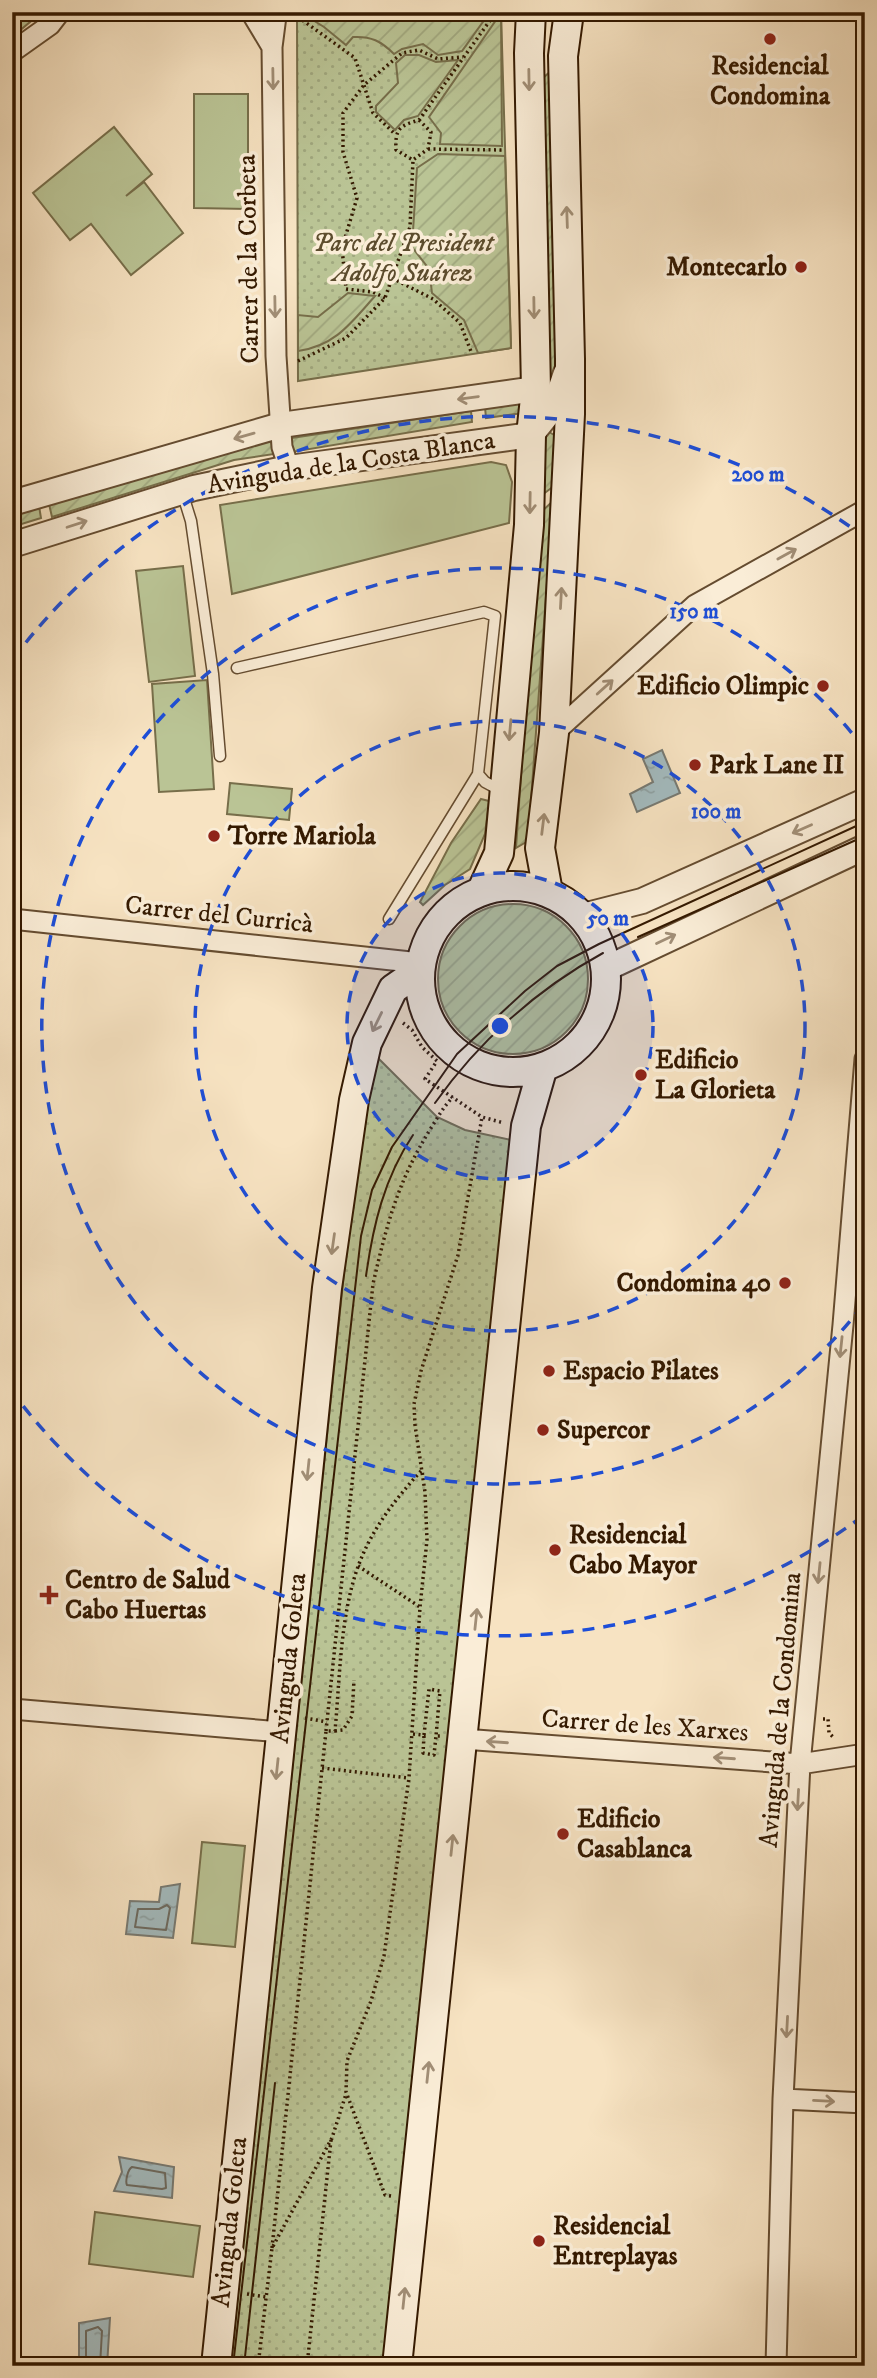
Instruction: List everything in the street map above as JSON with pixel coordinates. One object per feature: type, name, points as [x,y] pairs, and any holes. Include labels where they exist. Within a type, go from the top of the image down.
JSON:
[{"type":"main road","name":"Avinguda de la Costa Blanca","points":[[531,12],[528,52],[536,388],[531,435]]},
{"type":"main road","name":"Avinguda de la Costa Blanca","points":[[548,892],[540,848],[554,733],[569,414],[563,56],[569,12]]},
{"type":"main road","points":[[482,890],[499,853],[529,524],[531,435]]},
{"type":"main road","points":[[514,885],[548,892],[583,916],[599,944],[605,969],[604,995],[593,1025],[560,1062],[542,1070],[514,1075],[490,1069],[457,1054],[442,1040],[424,1007],[420,967],[430,936],[448,911],[482,890],[514,885]]},
{"type":"main road","name":"Avinguda Goleta","points":[[216,2366],[288,1724],[327,1288],[354,1100],[367,1043],[393,989],[420,967]]},
{"type":"main road","points":[[397,2366],[455,1738],[527,1126],[542,1070]]},
{"type":"street","points":[[12,52],[50,25],[60,12]]},
{"type":"street","points":[[251,12],[272,47]]},
{"type":"street","name":"Carrer de la Corbeta","points":[[288,14],[276,16],[272,47],[276,356],[282,447],[289,468]]},
{"type":"street","name":"Avinguda de la Costa Blanca","points":[[12,545],[182,492],[289,468],[531,435],[555,405],[570,359]]},
{"type":"street","name":"Avinguda de la Costa Blanca","points":[[12,503],[281,425],[536,388]]},
{"type":"street","points":[[554,733],[695,605],[865,510]]},
{"type":"street","points":[[583,916],[642,901],[865,801]]},
{"type":"street","points":[[605,969],[865,847]]},
{"type":"street","name":"Carrer del Curricà","points":[[12,919],[420,967]]},
{"type":"street","name":"Avinguda de la Condomina","points":[[776,2366],[783,2099],[800,1764],[842,1338],[865,1059]]},
{"type":"street","points":[[12,1709],[288,1724]]},
{"type":"street","name":"Carrer de les Xarxes","points":[[455,1738],[800,1764],[865,1754]]},
{"type":"street","points":[[783,2099],[865,2103]]},
{"type":"lane","points":[[182,492],[191,521],[213,674],[220,756]]},
{"type":"lane","points":[[237,668],[484,612],[495,616],[478,774],[389,919]]},
{"type":"lane","points":[[478,774],[485,782],[504,791]]},
{"type":"path","points":[[413,160],[396,150],[395,134],[403,124],[419,120],[496,12]]},
{"type":"path","points":[[288,14],[355,58],[373,113],[395,134]]},
{"type":"path","points":[[385,298],[373,292],[346,289],[342,248],[357,198],[343,152],[343,113],[364,85],[402,53],[419,50],[438,59],[463,57]]},
{"type":"path","points":[[419,120],[431,132],[428,149]]},
{"type":"path","points":[[413,160],[428,149],[505,150]]},
{"type":"path","points":[[298,362],[346,338],[385,298],[410,227],[413,160]]},
{"type":"path","points":[[392,278],[433,299],[460,323],[472,354]]},
{"type":"path","points":[[394,1024],[403,1023],[412,1030],[422,1047],[438,1061],[425,1079],[482,1116],[497,1122],[527,1126]]},
{"type":"path","points":[[258,2366],[373,1284],[388,1218],[401,1183],[419,1147],[453,1097]]},
{"type":"path","points":[[307,2366],[332,2138],[346,2092],[347,2061],[371,2001],[384,1956],[409,1778],[427,1540],[425,1492],[415,1425],[415,1404],[421,1371],[458,1255],[482,1116]]},
{"type":"path","points":[[335,1731],[345,1620],[358,1566],[372,1535],[422,1470]]},
{"type":"path","points":[[358,1566],[420,1607]]},
{"type":"path","points":[[326,1731],[343,1730],[352,1716],[354,1680]]},
{"type":"path","points":[[429,1689],[440,1691],[433,1755],[424,1753],[424,1735],[429,1689]]},
{"type":"path","points":[[804,1718],[828,1719],[829,1733],[837,1740]]},
{"type":"path","points":[[288,1724],[327,1722]]},
{"type":"path","points":[[413,1734],[424,1735]]},
{"type":"path","points":[[436,1736],[455,1738]]},
{"type":"path","points":[[322,1768],[409,1778]]},
{"type":"path","points":[[346,2092],[385,2195],[414,2199]]},
{"type":"path","points":[[272,2248],[332,2138]]},
{"type":"path","points":[[240,2294],[266,2297]]},
{"type":"green space","points":[[12,12],[42,12],[12,37]]},
{"type":"green space","name":"Parc del President Adolfo Suárez","points":[[362,12],[501,12],[511,348],[298,381],[297,16]]},
{"type":"green space","points":[[490,12],[462,51],[438,55],[423,44],[402,49],[394,54],[380,43],[365,37],[353,37],[346,45],[305,15]]},
{"type":"green space","points":[[501,13],[502,146],[440,144],[441,133],[429,117]]},
{"type":"green space","points":[[405,55],[419,55],[436,62],[458,60],[418,116],[404,120],[395,130],[376,112],[376,106],[398,83],[396,63]]},
{"type":"green space","points":[[552,70],[557,380],[547,380],[543,78]]},
{"type":"green space","points":[[194,94],[248,94],[248,209],[194,208]]},
{"type":"green space","points":[[114,127],[152,174],[126,196],[144,182],[183,233],[131,275],[91,224],[70,240],[33,193]]},
{"type":"green space","points":[[438,154],[505,156],[511,348],[478,353],[464,320],[432,293],[429,269],[412,247],[417,168]]},
{"type":"green space","points":[[348,293],[375,296],[350,324],[332,339],[298,351],[298,315],[318,317]]},
{"type":"green space","points":[[525,400],[523,413],[486,418],[485,407]]},
{"type":"green space","points":[[471,411],[472,422],[292,452],[285,439]]},
{"type":"green space","points":[[549,432],[556,436],[554,486],[542,495],[545,435]]},
{"type":"green space","points":[[271,441],[274,454],[234,460],[52,517],[49,504],[233,448]]},
{"type":"green space","points":[[491,462],[506,465],[512,482],[509,523],[232,594],[220,505]]},
{"type":"green space","points":[[553,501],[528,841],[516,848],[539,514]]},
{"type":"green space","points":[[39,506],[41,518],[12,527],[12,515]]},
{"type":"green space","points":[[183,566],[195,676],[149,682],[136,571]]},
{"type":"green space","points":[[207,680],[214,789],[159,792],[152,684]]},
{"type":"green space","points":[[230,783],[292,789],[289,820],[227,814]]},
{"type":"green space","points":[[481,799],[489,801],[485,834],[470,869],[445,885],[423,905],[420,902],[451,843]]},
{"type":"green space","points":[[513,904],[542,909],[566,926],[583,950],[588,979],[583,1008],[566,1032],[542,1049],[513,1054],[484,1049],[460,1032],[443,1008],[438,979],[443,950],[460,926],[484,909]]},
{"type":"green space","points":[[378,1058],[437,1117],[465,1130],[511,1140],[388,2366],[230,2366],[359,1129]]},
{"type":"green space","points":[[202,1842],[245,1846],[235,1947],[192,1943]]},
{"type":"green space","points":[[95,2212],[200,2226],[193,2277],[89,2264]]},
{"type":"water","points":[[662,750],[680,793],[637,812],[630,794],[653,782],[643,759]]},
{"type":"water","points":[[180,1884],[173,1938],[126,1934],[130,1901],[159,1902],[161,1887]]},
{"type":"water","points":[[119,2157],[174,2167],[172,2198],[114,2191],[122,2172]]},
{"type":"water","points":[[110,2318],[107,2366],[79,2366],[79,2323]]},
{"type":"tram line","points":[[233,2366],[361,1236],[372,1190],[392,1147],[457,1054],[525,991],[557,966],[599,944],[865,822]]},
{"type":"tram line","points":[[638,937],[865,836]]},
{"type":"tram line","points":[[435,1103],[470,1059],[510,1019],[555,983],[603,953]]},
{"type":"tram line","points":[[366,1276],[381,1203],[394,1168],[413,1135]]},
{"type":"tram line","points":[[244,2366],[275,2083]]},
{"type":"place","name":"Residencial Condomina","points":[[770,39]]},
{"type":"place","name":"Montecarlo","points":[[801,267]]},
{"type":"place","name":"Edificio Olimpic","points":[[823,686]]},
{"type":"place","name":"Park Lane II","points":[[695,765]]},
{"type":"place","name":"Torre Mariola","points":[[214,836]]},
{"type":"place","name":"Edificio La Glorieta","points":[[641,1075]]},
{"type":"place","name":"Condomina 40","points":[[785,1283]]},
{"type":"place","name":"Espacio Pilates","points":[[549,1371]]},
{"type":"place","name":"Supercor","points":[[543,1430]]},
{"type":"place","name":"Residencial Cabo Mayor","points":[[555,1550]]},
{"type":"place","name":"Centro de Salud Cabo Huertas","points":[[49,1595]]},
{"type":"place","name":"Edificio Casablanca","points":[[563,1834]]},
{"type":"place","name":"Residencial Entreplayas","points":[[539,2241]]}]
